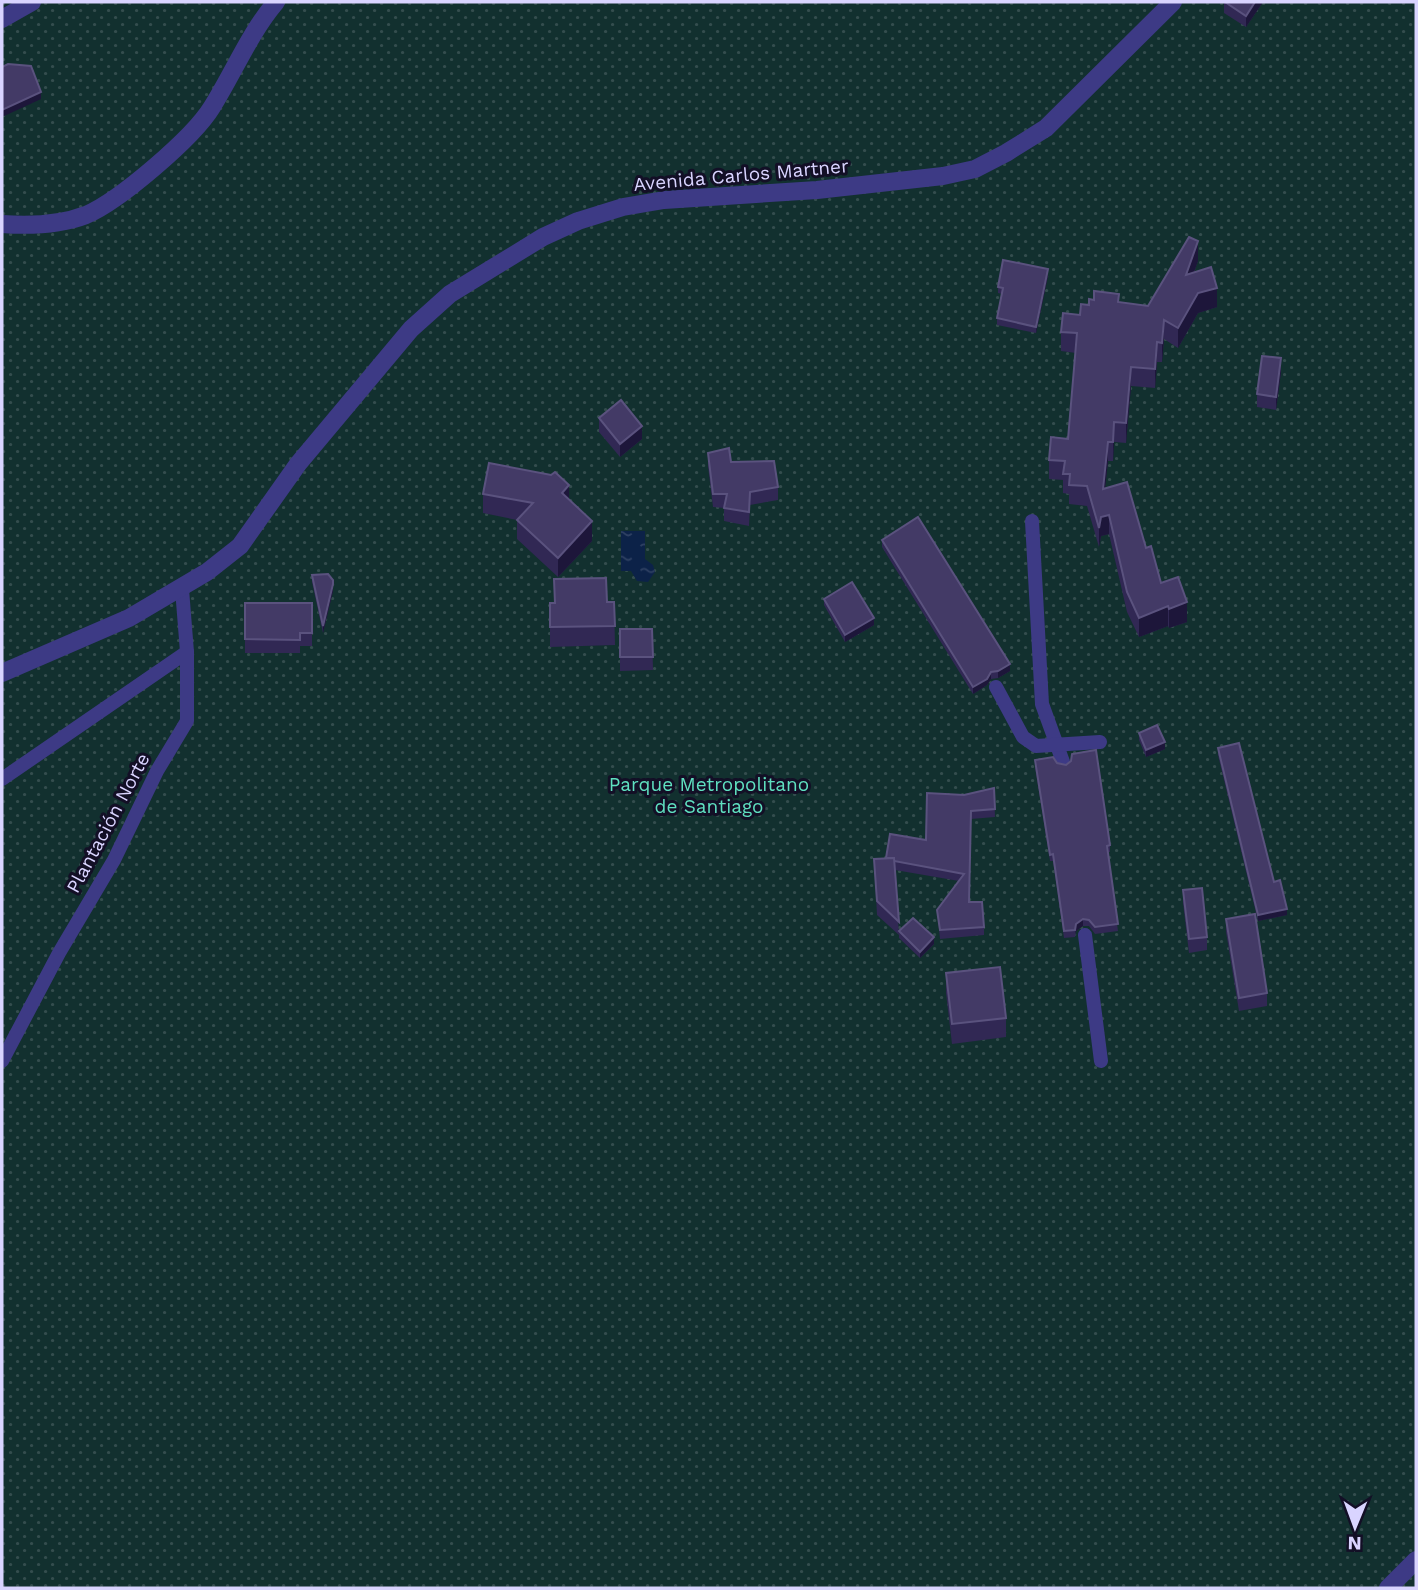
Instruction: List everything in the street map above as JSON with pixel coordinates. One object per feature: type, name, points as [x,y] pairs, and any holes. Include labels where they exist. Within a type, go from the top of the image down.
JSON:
[{"type":"street","points":[[2,19],[32,2]]},
{"type":"street","points":[[2,225],[51,224],[87,214],[162,161],[211,110],[260,21],[276,2]]},
{"type":"street","name":"Avenida Carlos Martner","points":[[2,673],[129,618],[207,572],[240,545],[298,464],[411,329],[450,294],[543,237],[578,221],[623,207],[664,200],[817,190],[943,176],[975,169],[1046,128],[1173,2]]},
{"type":"street","points":[[1388,1588],[1416,1560]]},
{"type":"lane","points":[[1032,521],[1042,705],[1063,762]]},
{"type":"lane","name":"Plantación Norte","points":[[2,1061],[59,953],[114,860],[157,771],[187,721],[187,652],[182,589]]},
{"type":"lane","points":[[2,779],[187,652]]},
{"type":"lane","points":[[996,687],[1023,737],[1036,746],[1100,742]]},
{"type":"lane","points":[[1085,935],[1101,1061]]},
{"type":"green space","name":"Parque Metropolitano de Santiago","points":[[2,2],[1416,2],[1416,1588],[2,1588]]},
{"type":"water","points":[[621,531],[645,531],[645,559],[653,565],[655,572],[648,582],[637,581],[631,571],[621,571]]},
{"type":"building","points":[[1225,2],[1255,2],[1246,16]]},
{"type":"building","points":[[8,64],[31,66],[41,92],[2,110],[2,67]]},
{"type":"building","points":[[1189,237],[1198,241],[1186,275],[1211,267],[1217,288],[1198,293],[1178,328],[1164,320],[1162,343],[1157,342],[1155,369],[1131,367],[1126,423],[1114,422],[1113,442],[1108,442],[1103,489],[1127,482],[1146,548],[1151,546],[1161,583],[1178,577],[1187,602],[1169,609],[1168,606],[1139,618],[1127,592],[1109,515],[1101,517],[1099,528],[1087,486],[1069,485],[1070,474],[1063,474],[1065,461],[1049,460],[1051,437],[1068,439],[1077,333],[1061,332],[1063,313],[1080,315],[1081,304],[1089,305],[1089,299],[1094,300],[1094,291],[1119,294],[1118,302],[1148,306]]},
{"type":"building","points":[[1003,260],[1048,269],[1036,327],[997,318],[1003,288],[998,287]]},
{"type":"building","points":[[1262,356],[1281,358],[1276,397],[1257,394]]},
{"type":"building","points":[[621,400],[642,426],[620,444],[599,418]]},
{"type":"building","points":[[729,448],[731,462],[774,461],[778,487],[750,492],[749,512],[724,508],[727,494],[713,494],[708,453]]},
{"type":"building","points":[[489,463],[551,475],[555,472],[569,485],[562,493],[592,521],[558,558],[517,520],[533,503],[483,494]]},
{"type":"building","points":[[918,517],[1010,664],[991,672],[987,679],[973,687],[882,540]]},
{"type":"building","points":[[328,574],[333,584],[323,626],[312,575]]},
{"type":"building","points":[[606,578],[607,602],[614,602],[615,626],[550,627],[550,603],[555,603],[554,579]]},
{"type":"building","points":[[852,582],[874,618],[845,635],[824,599]]},
{"type":"building","points":[[245,603],[312,603],[312,633],[300,633],[300,640],[245,639]]},
{"type":"building","points":[[620,629],[652,629],[653,657],[620,657]]},
{"type":"building","points":[[1157,725],[1165,742],[1146,750],[1139,733]]},
{"type":"building","points":[[1239,743],[1274,882],[1280,880],[1287,909],[1258,915],[1218,748]]},
{"type":"building","points":[[1096,750],[1118,924],[1095,927],[1089,920],[1083,919],[1076,924],[1075,930],[1064,931],[1035,760],[1053,757],[1057,763],[1066,765],[1071,761],[1072,754]]},
{"type":"building","points":[[994,788],[995,809],[971,811],[969,902],[982,902],[984,927],[940,930],[937,910],[964,874],[886,858],[890,834],[926,840],[927,793],[964,795]]},
{"type":"building","points":[[894,858],[899,922],[877,901],[874,859]]},
{"type":"building","points":[[1202,888],[1207,937],[1189,939],[1183,890]]},
{"type":"building","points":[[1255,914],[1267,993],[1239,998],[1226,919]]},
{"type":"building","points":[[913,918],[934,937],[920,952],[899,931]]},
{"type":"building","points":[[1000,967],[1006,1018],[952,1024],[946,973]]}]
